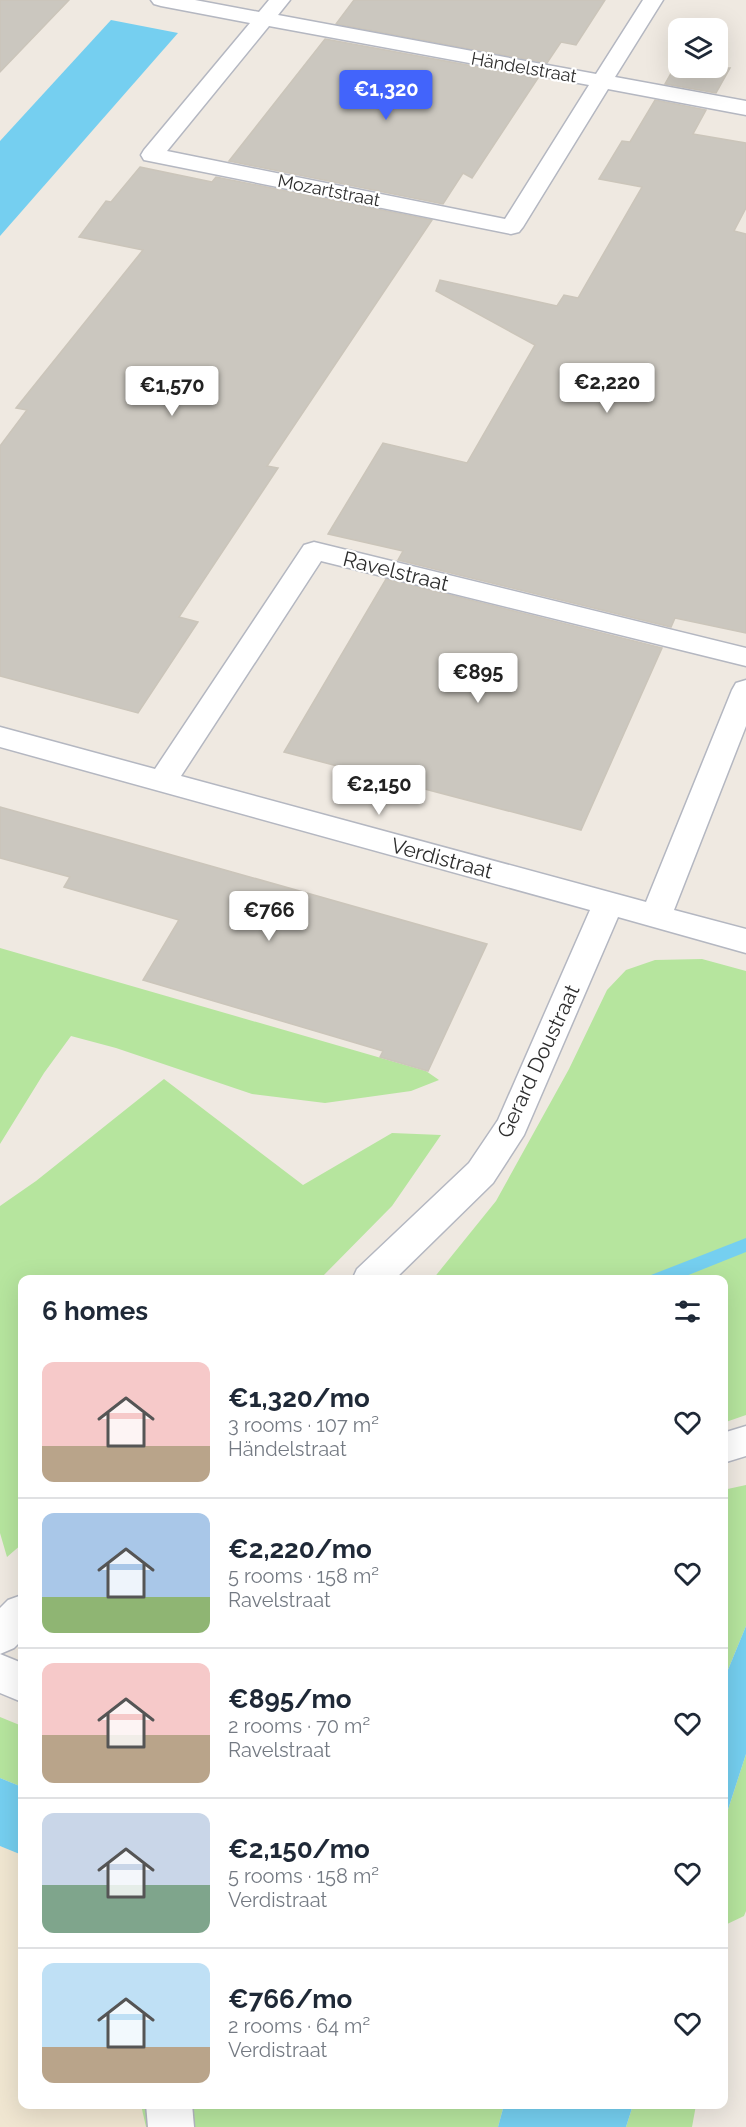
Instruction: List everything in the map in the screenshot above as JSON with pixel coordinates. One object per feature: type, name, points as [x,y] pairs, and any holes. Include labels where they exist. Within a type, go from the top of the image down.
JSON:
[{"type":"street","name":"Händelstraat","points":[[161,0],[746,108]]},
{"type":"street","points":[[264,19],[280,0]]},
{"type":"street","points":[[600,81],[653,0]]},
{"type":"street","name":"Mozartstraat","points":[[264,19],[152,154],[510,227],[600,81]]},
{"type":"street","name":"Ravelstraat","points":[[162,782],[314,551],[746,657]]},
{"type":"street","points":[[656,916],[746,690]]},
{"type":"street","name":"Verdistraat","points":[[0,737],[746,941]]},
{"type":"street","name":"Gerard Doustraat","points":[[375,1275],[481,1173],[512,1126],[609,904]]},
{"type":"street","points":[[0,1635],[18,1617]]},
{"type":"street","points":[[0,1673],[18,1681]]},
{"type":"street","points":[[169,2109],[171,2127]]},
{"type":"lane","points":[[728,1447],[746,1442]]},
{"type":"shaded area","points":[[0,1846],[18,1853],[18,2109],[142,2109],[146,2127],[0,2127]]},
{"type":"green space","points":[[0,948],[426,1071],[439,1080],[411,1091],[325,1103],[252,1094],[116,1048],[71,1036],[44,1073],[0,1144]]},
{"type":"green space","points":[[702,959],[746,971],[746,1415],[728,1421],[728,1275],[436,1275],[496,1201],[569,1069],[607,990],[626,970],[655,960]]},
{"type":"green space","points":[[164,1079],[303,1185],[392,1133],[441,1135],[392,1206],[324,1275],[18,1275],[18,1547],[7,1557],[0,1533],[0,1206],[36,1181]]},
{"type":"green space","points":[[746,1485],[746,1626],[728,1670],[728,1489]]},
{"type":"green space","points":[[0,1717],[18,1724],[18,1785],[0,1778]]},
{"type":"green space","points":[[746,1754],[746,1911],[744,1916],[728,1924],[728,1810]]},
{"type":"green space","points":[[142,2109],[503,2109],[498,2127],[146,2127]]},
{"type":"green space","points":[[632,2109],[695,2109],[692,2127],[626,2127]]},
{"type":"water","points":[[111,20],[178,33],[0,236],[0,141]]},
{"type":"water","points":[[746,1626],[746,1754],[728,1810],[728,1670]]},
{"type":"water","points":[[0,1778],[18,1785],[18,1853],[0,1846]]},
{"type":"water","points":[[503,2109],[632,2109],[626,2127],[498,2127]]},
{"type":"building","points":[[0,0],[69,0],[0,72]]},
{"type":"building","points":[[354,0],[605,0],[576,45],[561,42],[547,63],[336,24]]},
{"type":"building","points":[[325,39],[538,78],[472,178],[463,173],[443,204],[229,161]]},
{"type":"building","points":[[668,78],[724,78],[716,93],[665,84]]},
{"type":"building","points":[[655,100],[706,110],[693,134],[746,143],[746,208],[734,231],[746,234],[746,633],[675,618],[671,627],[398,560],[403,551],[328,534],[383,443],[467,463],[535,345],[436,291],[440,280],[557,306],[564,295],[578,298],[642,187],[599,179],[622,141],[630,142]]},
{"type":"building","points":[[140,167],[212,182],[216,177],[432,220],[267,466],[278,468],[179,617],[198,622],[138,713],[0,676],[0,446],[27,410],[16,408],[143,250],[79,237],[106,201],[111,202]]},
{"type":"building","points":[[386,579],[662,648],[581,830],[284,752]]},
{"type":"building","points":[[0,807],[487,944],[428,1071],[380,1057],[383,1051],[143,980],[179,920],[64,887],[70,877],[0,858]]},
{"type":"waterway","points":[[670,1275],[746,1245]]}]
